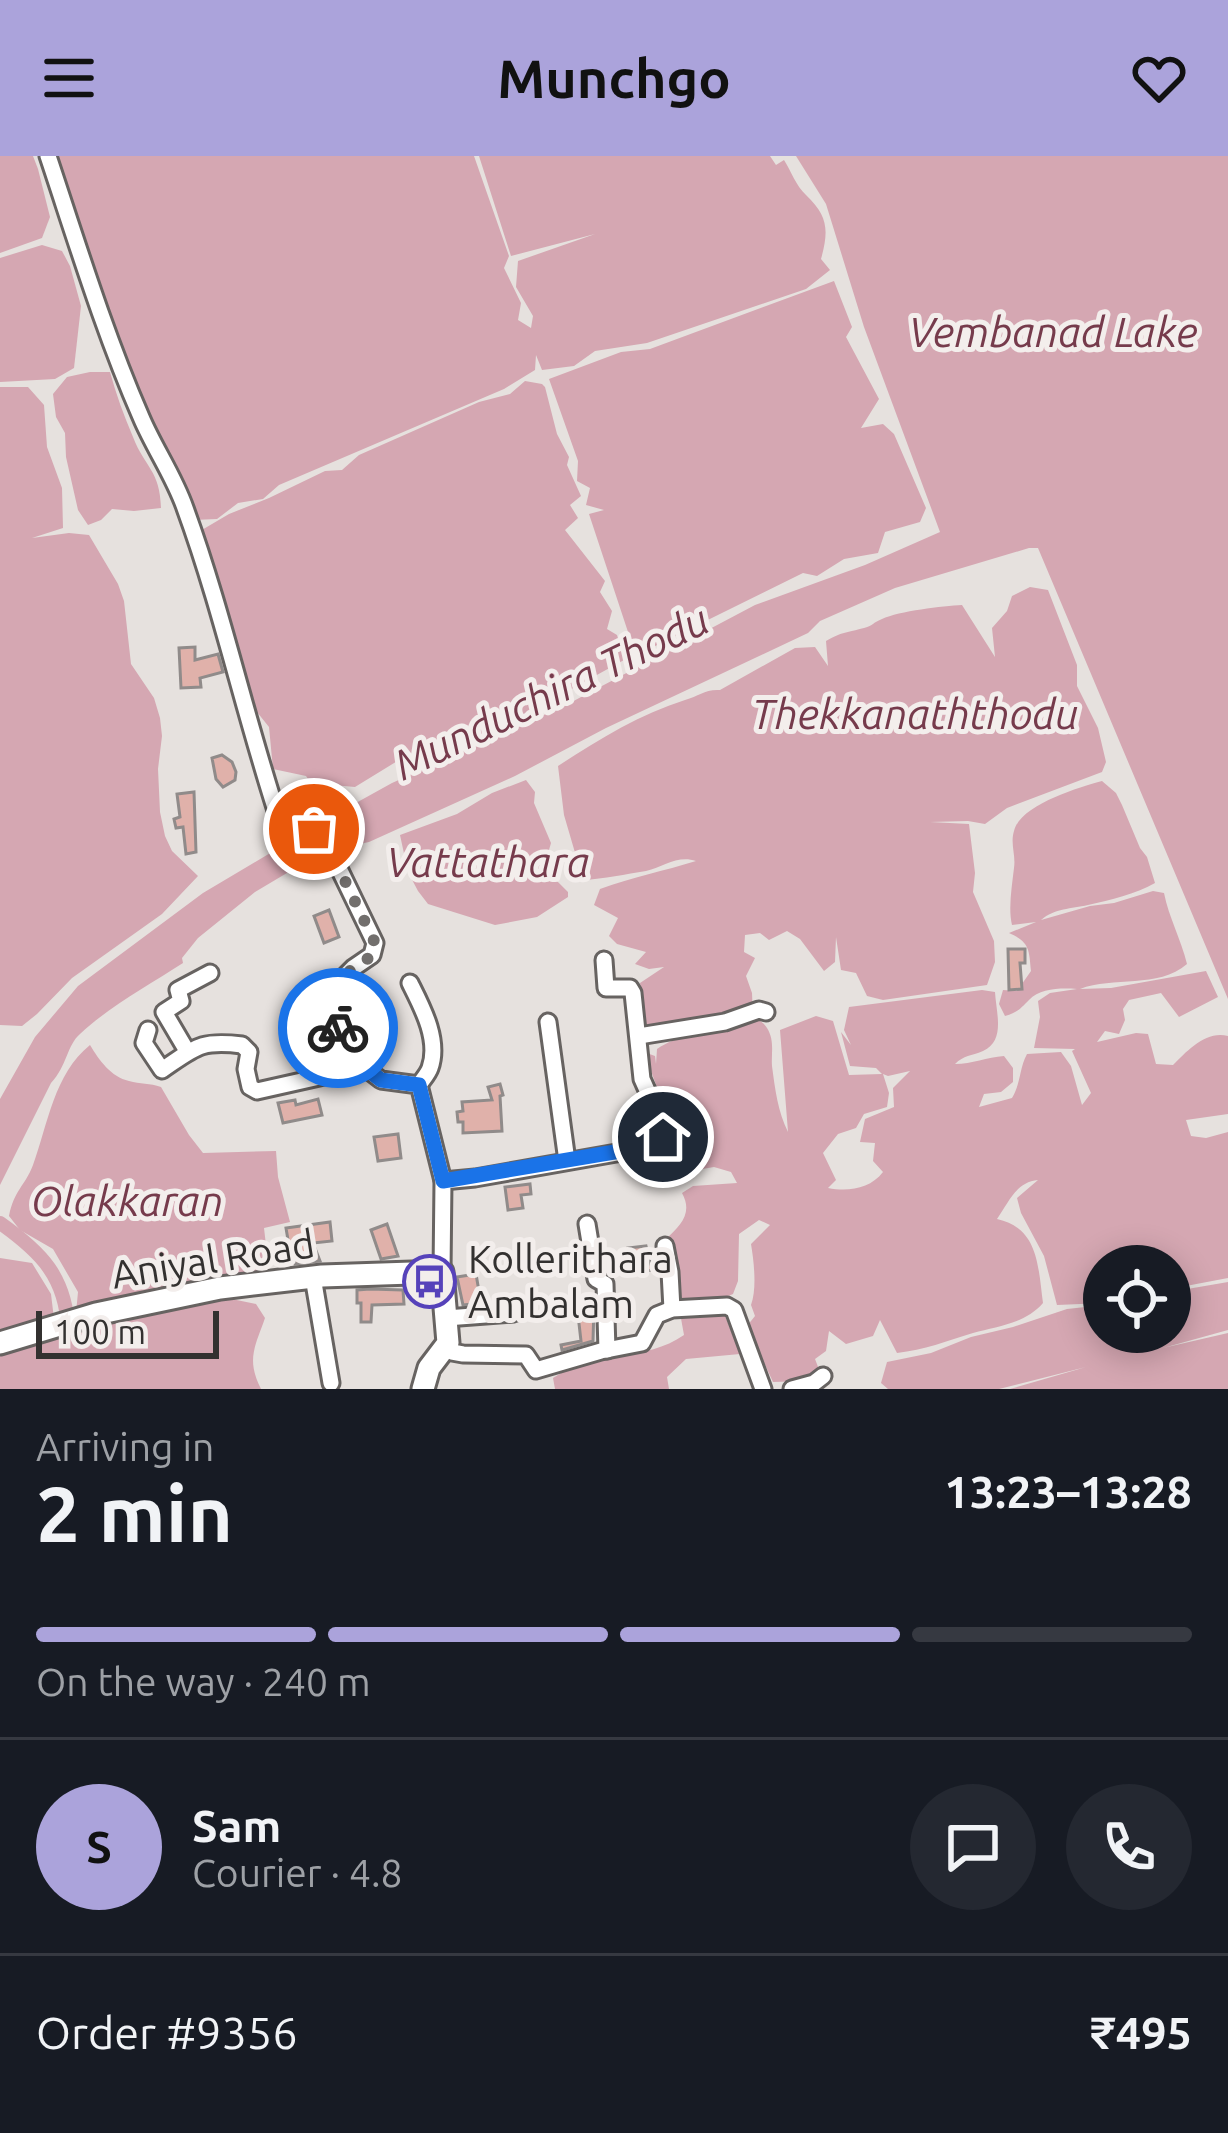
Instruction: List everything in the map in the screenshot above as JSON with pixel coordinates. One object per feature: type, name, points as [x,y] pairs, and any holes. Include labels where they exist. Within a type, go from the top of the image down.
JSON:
[{"type":"main road","name":"Aniyal Road","points":[[16,1339],[64,1322],[220,1288],[313,1277],[442,1272]]},
{"type":"main road","points":[[423,1389],[429,1368],[448,1343],[442,1272]]},
{"type":"street","points":[[47,156],[110,340],[186,510],[281,826],[294,834],[320,829],[375,943],[372,956],[334,987],[339,1031],[359,1048],[364,1067],[381,1080],[419,1085]]},
{"type":"street","points":[[443,1181],[656,1145],[663,1137],[663,1126],[642,1079],[633,992],[606,988],[604,960]]},
{"type":"street","points":[[187,1052],[164,1012],[181,1001],[178,990],[210,973]]},
{"type":"street","points":[[410,983],[428,1018],[430,1067],[419,1085],[443,1181],[442,1272]]},
{"type":"street","points":[[639,1036],[766,1012]]},
{"type":"street","points":[[548,1022],[567,1161]]},
{"type":"street","points":[[148,1030],[144,1043],[162,1070],[212,1042],[242,1045],[249,1052],[250,1087],[257,1091],[364,1067]]},
{"type":"street","points":[[587,1224],[596,1280],[605,1284],[608,1350]]},
{"type":"street","points":[[664,1246],[672,1309]]},
{"type":"street","points":[[313,1277],[331,1383]]},
{"type":"street","points":[[448,1343],[452,1352],[463,1354],[526,1355],[536,1370],[642,1343],[657,1315],[672,1309],[731,1306],[763,1389]]},
{"type":"street","points":[[446,1318],[514,1313]]},
{"type":"street","points":[[792,1389],[823,1376]]},
{"type":"water","points":[[0,156],[33,156],[50,217],[42,238],[0,253]]},
{"type":"water","points":[[53,156],[474,156],[509,256],[504,268],[521,303],[518,320],[531,328],[533,316],[516,287],[518,261],[595,234],[511,256],[479,156],[770,156],[776,165],[784,160],[823,217],[826,232],[821,259],[830,270],[806,289],[647,343],[595,351],[574,366],[542,370],[536,355],[535,370],[504,389],[279,485],[263,499],[238,503],[217,519],[193,520],[120,368]]},
{"type":"water","name":"Vembanad Lake","points":[[796,156],[1228,156],[1228,999],[1038,548],[1029,548],[895,588],[820,621],[808,633],[515,776],[369,842],[340,848],[255,892],[198,938],[183,963],[117,1005],[76,1039],[0,1185],[0,1099],[35,1037],[78,986],[203,893],[282,846],[316,836],[336,814],[392,783],[566,705],[755,605],[940,532],[864,327],[826,204]]},
{"type":"water","points":[[42,245],[62,251],[81,306],[74,368],[55,379],[0,382],[0,258]]},
{"type":"water","points":[[834,281],[852,327],[846,337],[879,399],[861,428],[883,424],[894,434],[926,508],[920,522],[885,532],[878,553],[844,559],[817,576],[803,573],[645,651],[630,638],[589,514],[604,510],[586,505],[590,488],[577,481],[578,461],[549,379],[621,352],[650,349]]},
{"type":"water","points":[[110,372],[133,437],[155,477],[161,508],[112,509],[88,525],[78,510],[53,394],[67,377]]},
{"type":"water","name":"Munduchira Thodu","points":[[525,381],[545,387],[581,496],[570,505],[578,518],[565,530],[605,581],[600,592],[612,611],[607,629],[617,635],[624,660],[499,729],[454,740],[418,762],[399,760],[355,787],[333,785],[319,795],[306,776],[273,769],[269,727],[253,707],[195,534],[325,471],[342,470],[359,455],[479,402],[510,394]]},
{"type":"water","points":[[0,387],[28,387],[44,405],[47,447],[62,488],[63,528],[32,538],[89,535],[118,584],[131,664],[154,698],[160,718],[158,769],[165,836],[172,851],[198,876],[162,914],[72,978],[22,1026],[0,1025]]},
{"type":"water","name":"Thekkanaththodu","points":[[1030,587],[1048,590],[1077,665],[1077,686],[1098,728],[1106,762],[1102,772],[1007,808],[985,824],[930,822],[969,824],[973,892],[994,941],[995,962],[987,985],[883,1000],[867,996],[856,973],[841,970],[836,937],[835,962],[824,971],[800,939],[787,931],[769,940],[760,933],[745,935],[744,952],[755,958],[746,976],[753,1016],[766,1026],[771,1038],[782,1116],[788,1132],[780,1030],[816,1016],[833,1021],[849,1075],[882,1074],[876,1068],[850,1066],[841,1032],[851,1045],[844,1030],[849,1007],[982,990],[995,992],[995,1040],[955,1064],[1004,1056],[1013,1068],[1013,1082],[1001,1092],[984,1094],[979,1107],[1012,1098],[1027,1054],[1061,1052],[1071,1066],[1082,1105],[1091,1093],[1075,1049],[1034,1048],[1038,1001],[1050,993],[1077,989],[1039,993],[1005,1016],[999,1004],[1003,990],[1017,991],[1031,971],[1027,948],[1009,933],[1036,922],[1012,925],[1013,840],[1018,822],[1038,806],[1102,781],[1116,793],[1155,883],[1041,920],[1153,891],[1164,893],[1187,964],[1163,977],[1080,989],[1206,971],[1218,997],[1179,1017],[1161,993],[1129,1000],[1119,1034],[1105,1031],[1097,1042],[1148,1034],[1156,1064],[1173,1065],[1205,1039],[1228,1036],[1228,1114],[1186,1120],[1191,1136],[1206,1138],[1228,1132],[1228,1278],[1191,1285],[1191,1245],[1083,1245],[1083,1304],[1057,1305],[1044,1256],[1017,1198],[1038,1180],[1014,1194],[997,1219],[1021,1231],[1034,1251],[1043,1303],[1036,1310],[1010,1323],[897,1353],[880,1320],[873,1336],[846,1344],[829,1331],[826,1351],[815,1359],[820,1372],[807,1381],[773,1382],[747,1326],[755,1316],[751,1244],[770,1225],[759,1220],[739,1234],[738,1281],[733,1294],[685,1305],[675,1292],[666,1239],[686,1213],[682,1193],[693,1186],[737,1183],[731,1172],[714,1167],[691,1171],[678,1142],[673,1100],[668,1092],[668,1117],[644,1052],[655,1056],[656,1064],[657,1049],[665,1044],[718,1029],[647,1033],[640,983],[664,967],[635,964],[646,952],[617,944],[609,936],[618,918],[594,905],[600,889],[696,861],[677,860],[646,871],[583,880],[564,815],[558,766],[636,720],[720,690],[795,648],[815,647],[828,666],[826,641],[899,614],[962,605],[995,657],[992,628],[1007,611],[1012,596]],"holes":[[[910,1071],[893,1088],[894,1107],[865,1119],[860,1142],[875,1143],[873,1161],[883,1172],[858,1188],[828,1188],[836,1180],[823,1153],[838,1134],[856,1128],[864,1114],[887,1107],[889,1093],[883,1074]]]},
{"type":"water","name":"Vattathara","points":[[526,780],[535,792],[534,803],[551,843],[547,857],[554,878],[568,897],[537,917],[495,925],[428,904],[408,872],[400,835]]},
{"type":"water","name":"Olakkaran","points":[[90,1045],[117,1076],[161,1087],[203,1153],[276,1151],[290,1222],[264,1228],[269,1271],[239,1283],[76,1313],[78,1292],[53,1249],[20,1230],[9,1216],[33,1165],[60,1085]]},
{"type":"water","points":[[0,1258],[32,1263],[51,1294],[54,1319],[208,1304],[222,1297],[256,1304],[265,1318],[253,1361],[261,1389],[0,1389],[0,1354],[11,1350],[0,1338]]},
{"type":"water","points":[[1228,1282],[1228,1330],[1191,1340],[1191,1288]]},
{"type":"water","points":[[1083,1307],[1083,1353],[1191,1353],[1191,1342],[1228,1333],[1228,1389],[1010,1389],[1086,1367],[999,1389],[888,1389],[881,1383],[887,1362],[931,1353]]},
{"type":"water","points":[[680,1313],[724,1313],[740,1354],[686,1359],[667,1377],[669,1389],[555,1389],[553,1378],[569,1369],[653,1349],[684,1335]]},
{"type":"building","points":[[195,647],[195,660],[218,654],[223,672],[200,678],[201,687],[181,688],[179,648]]},
{"type":"building","points":[[222,755],[236,772],[235,780],[223,787],[216,779],[212,758]]},
{"type":"building","points":[[194,792],[196,852],[186,854],[183,827],[176,828],[174,819],[180,817],[177,794]]},
{"type":"building","points":[[329,910],[339,937],[324,943],[314,916]]},
{"type":"building","points":[[1008,949],[1025,949],[1025,963],[1020,963],[1022,989],[1009,990]]},
{"type":"building","points":[[500,1084],[502,1131],[463,1133],[457,1112],[463,1111],[462,1102],[492,1100],[488,1087]]},
{"type":"building","points":[[318,1099],[322,1115],[283,1123],[278,1103],[295,1100],[296,1105]]},
{"type":"building","points":[[398,1134],[401,1158],[378,1161],[374,1137]]},
{"type":"building","points":[[530,1184],[531,1194],[521,1195],[523,1208],[508,1210],[505,1187]]},
{"type":"building","points":[[330,1222],[332,1241],[313,1243],[320,1261],[295,1264],[286,1228]]},
{"type":"building","points":[[387,1224],[398,1256],[381,1259],[371,1230]]},
{"type":"building","points":[[646,1246],[652,1270],[634,1273],[628,1248]]},
{"type":"building","points":[[476,1274],[481,1303],[463,1305],[457,1277]]},
{"type":"building","points":[[357,1290],[403,1290],[404,1304],[372,1305],[371,1322],[361,1322]]},
{"type":"building","points":[[594,1305],[593,1341],[562,1350],[561,1345],[581,1341],[577,1306]]},
{"type":"waterway","points":[[0,1223],[49,1267],[62,1295],[68,1329]]},
{"type":"way so far","points":[[314,829],[320,829],[375,943],[372,956],[334,987],[338,1028]]},
{"type":"place","name":"Kollerithara Ambalam","points":[[429,1281]]},
{"type":"route","points":[[338,1028],[359,1048],[364,1067],[381,1080],[419,1085],[443,1181],[656,1145],[663,1137]]}]
